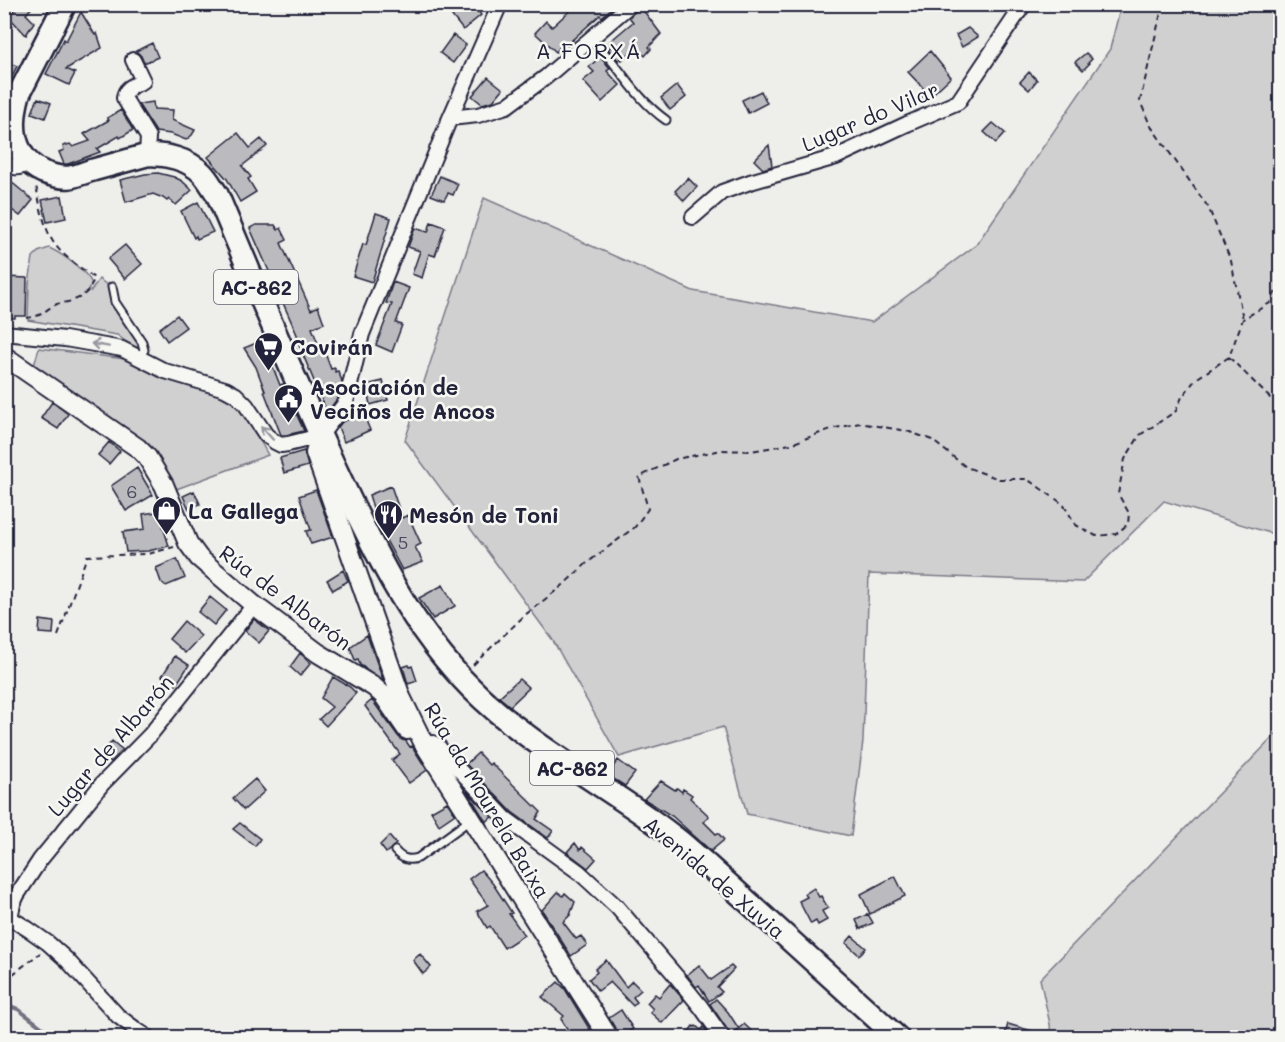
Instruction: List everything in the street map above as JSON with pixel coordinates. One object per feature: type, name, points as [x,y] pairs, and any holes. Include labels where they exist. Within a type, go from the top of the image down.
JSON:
[{"type":"main road","points":[[4,148],[8,159],[21,169],[24,159],[9,125],[19,94],[65,4]]},
{"type":"main road","name":"Avenida de Xuvia","points":[[21,169],[57,184],[69,177],[147,155],[159,154],[188,162],[203,174],[217,194],[320,436],[367,536],[391,581],[427,636],[460,677],[489,705],[543,748],[673,836],[898,1038]]},
{"type":"street","points":[[6,337],[65,339],[122,349],[165,371],[225,389],[236,395],[246,405],[266,435],[281,445],[320,436],[346,402],[362,334],[450,118],[500,4]]},
{"type":"street","points":[[450,118],[478,115],[507,106],[546,77],[631,4]]},
{"type":"street","name":"Lugar do Vilar","points":[[693,217],[722,192],[837,157],[958,102],[1024,4]]},
{"type":"street","points":[[133,60],[143,81],[128,88],[124,98],[148,137],[147,155]]},
{"type":"street","name":"Rúa de Albarón","points":[[4,356],[128,440],[147,457],[164,485],[188,543],[199,558],[254,605],[318,653],[374,687],[383,695],[410,735],[424,744]]},
{"type":"street","name":"Rúa da Mourela Baixa","points":[[320,436],[315,453],[401,697],[424,744],[609,1038]]},
{"type":"street","name":"Lugar de Albarón","points":[[7,918],[17,895],[40,860],[102,784],[150,735],[254,605]]},
{"type":"street","points":[[424,744],[437,745],[506,819],[579,872],[617,907],[676,976],[723,1038]]},
{"type":"street","points":[[7,918],[48,943],[68,960],[118,1016],[149,1038]]},
{"type":"lane","points":[[590,39],[609,58],[652,111],[666,120]]},
{"type":"lane","points":[[112,287],[115,302],[142,342],[144,350],[139,358]]},
{"type":"lane","points":[[395,851],[408,860],[418,858],[471,819]]},
{"type":"path","points":[[460,677],[525,615],[587,563],[635,527],[648,509],[639,477],[676,459],[722,450],[751,451],[781,446],[831,429],[860,423],[907,431],[932,440],[966,467],[999,479],[1027,479],[1063,504],[1076,525],[1096,536],[1116,534],[1128,524],[1129,513],[1119,494],[1125,459],[1140,435],[1176,411],[1182,397],[1196,379],[1229,357],[1243,319],[1232,261],[1208,207],[1150,125],[1140,101],[1163,4]]},
{"type":"path","points":[[21,169],[53,241],[60,250],[94,278],[92,287],[71,302],[59,303],[37,317],[26,318]]},
{"type":"path","points":[[1243,319],[1270,303],[1281,283]]},
{"type":"path","points":[[1229,357],[1281,408]]},
{"type":"path","points":[[58,636],[87,556],[148,554],[188,543]]},
{"type":"path","points":[[4,981],[39,953]]},
{"type":"shaded area","points":[[1121,5],[1280,5],[1280,536],[1164,501],[1083,582],[869,574],[863,741],[851,836],[747,814],[723,727],[619,757],[552,639],[405,440],[484,198],[693,291],[872,322],[976,245],[1110,49]]},
{"type":"shaded area","points":[[49,248],[67,258],[85,274],[92,284],[88,290],[91,291],[99,279],[107,285],[111,299],[138,340],[141,347],[139,349],[117,335],[28,320],[29,284],[33,257],[38,252]]},
{"type":"shaded area","points":[[39,348],[125,359],[218,391],[242,408],[268,455],[171,491],[157,464],[33,369]]},
{"type":"shaded area","points":[[1280,730],[1280,1037],[1051,1037],[1040,979]]},
{"type":"building","points":[[20,4],[35,4],[26,14],[34,22],[26,35],[8,16]]},
{"type":"building","points":[[466,4],[473,4],[481,15],[463,30],[452,16]]},
{"type":"building","points":[[577,4],[581,4],[586,10],[592,4],[616,4],[602,17],[600,15],[566,48],[562,45],[556,52],[535,33],[546,21],[552,27]]},
{"type":"building","points":[[640,6],[661,34],[649,47],[651,49],[645,56],[636,47],[622,60],[621,58],[618,60],[608,49],[611,47],[608,43],[633,22],[629,17]]},
{"type":"building","points":[[81,12],[95,35],[97,33],[102,48],[66,69],[75,73],[69,85],[46,74]]},
{"type":"building","points":[[968,28],[978,37],[962,47],[956,35]]},
{"type":"building","points":[[453,35],[466,45],[453,63],[440,53]]},
{"type":"building","points":[[152,43],[158,57],[144,63],[136,51]]},
{"type":"building","points":[[930,51],[951,77],[926,100],[920,94],[925,90],[908,72]]},
{"type":"building","points":[[1086,53],[1092,59],[1083,70],[1075,62]]},
{"type":"building","points":[[600,57],[610,68],[607,71],[620,85],[602,102],[583,81],[594,72],[589,67]]},
{"type":"building","points":[[4,60],[17,66],[4,92]]},
{"type":"building","points":[[1029,72],[1037,80],[1029,90],[1020,82]]},
{"type":"building","points":[[488,77],[503,89],[493,101],[482,104],[472,96]]},
{"type":"building","points":[[677,85],[686,97],[670,110],[661,98]]},
{"type":"building","points":[[761,91],[767,103],[748,113],[742,100]]},
{"type":"building","points":[[38,98],[51,103],[45,118],[32,113]]},
{"type":"building","points":[[153,102],[154,109],[173,110],[172,120],[195,130],[192,135],[186,140],[171,134],[156,132],[138,104]]},
{"type":"building","points":[[121,110],[133,130],[97,149],[100,152],[64,164],[59,152],[64,150],[63,146],[70,144],[73,147],[90,141],[84,134],[109,120],[107,118]]},
{"type":"building","points":[[993,123],[1005,133],[996,143],[984,132]]},
{"type":"building","points":[[238,133],[250,148],[261,139],[267,146],[242,166],[251,177],[248,179],[256,192],[240,202],[227,179],[208,157]]},
{"type":"building","points":[[769,145],[772,166],[763,169],[754,160]]},
{"type":"building","points":[[158,173],[182,181],[192,190],[176,205],[169,199],[167,201],[153,194],[126,202],[120,180]]},
{"type":"building","points":[[4,176],[33,200],[20,216],[4,204]]},
{"type":"building","points":[[440,176],[458,184],[453,195],[448,193],[444,200],[431,195]]},
{"type":"building","points":[[688,178],[697,187],[684,201],[675,191]]},
{"type":"building","points":[[62,196],[66,218],[47,222],[42,200]]},
{"type":"building","points":[[198,202],[213,232],[197,239],[196,236],[194,238],[181,211]]},
{"type":"building","points":[[376,213],[391,218],[372,282],[353,276]]},
{"type":"building","points":[[431,222],[445,227],[435,256],[429,254],[422,278],[412,274],[420,251],[408,247],[415,228],[428,232]]},
{"type":"building","points":[[256,225],[275,225],[278,230],[281,228],[287,240],[281,243],[311,310],[318,306],[324,323],[312,328],[322,354],[325,353],[331,369],[335,368],[335,372],[338,371],[342,381],[338,398],[327,412],[296,338],[298,337],[250,228]]},
{"type":"building","points":[[125,245],[142,264],[125,279],[108,259]]},
{"type":"building","points":[[4,277],[27,278],[26,316],[4,318]]},
{"type":"building","points":[[393,282],[409,288],[396,323],[402,325],[392,352],[376,345],[392,304],[386,303]]},
{"type":"building","points":[[177,315],[186,327],[167,341],[159,329]]},
{"type":"building","points":[[264,340],[280,385],[283,384],[304,431],[281,435],[256,367],[244,348]]},
{"type":"building","points":[[383,381],[388,400],[370,405],[366,385]]},
{"type":"building","points":[[52,402],[68,414],[58,429],[41,418]]},
{"type":"building","points":[[360,414],[364,416],[370,430],[344,442],[338,427],[342,422]]},
{"type":"building","points":[[109,442],[120,451],[109,464],[98,455]]},
{"type":"building","points":[[304,451],[308,466],[284,473],[280,458]]},
{"type":"building","points":[[137,468],[153,495],[126,511],[111,486]]},
{"type":"building","points":[[391,486],[402,518],[408,515],[421,544],[415,547],[423,562],[402,570],[379,527],[369,495]]},
{"type":"building","points":[[316,490],[333,537],[311,544],[306,531],[311,530],[299,496]]},
{"type":"building","points":[[194,491],[200,504],[189,509],[183,496]]},
{"type":"building","points":[[163,511],[165,526],[163,526],[169,546],[148,551],[126,552],[123,532],[145,529],[143,514]]},
{"type":"building","points":[[177,559],[185,578],[166,586],[161,582],[156,568]]},
{"type":"building","points":[[343,570],[348,581],[333,590],[327,580]]},
{"type":"building","points":[[443,585],[455,606],[433,619],[419,598]]},
{"type":"building","points":[[210,597],[226,610],[214,625],[198,612]]},
{"type":"building","points":[[254,619],[269,631],[259,643],[245,631]]},
{"type":"building","points":[[40,620],[54,622],[53,634],[39,633]]},
{"type":"building","points":[[184,621],[201,636],[185,653],[169,639]]},
{"type":"building","points":[[367,635],[383,680],[360,665],[358,659],[355,660],[350,647]]},
{"type":"building","points":[[300,653],[311,663],[300,676],[290,667]]},
{"type":"building","points":[[175,656],[189,665],[176,685],[162,676]]},
{"type":"building","points":[[412,666],[417,681],[408,684],[403,667]]},
{"type":"building","points":[[333,677],[356,693],[326,726],[319,719],[332,707],[321,698]]},
{"type":"building","points":[[519,679],[529,688],[510,706],[499,697]]},
{"type":"building","points":[[372,700],[398,736],[410,747],[412,746],[427,770],[409,783],[392,760],[400,754],[365,706]]},
{"type":"building","points":[[112,741],[123,750],[111,762],[102,754]]},
{"type":"building","points":[[478,753],[541,812],[536,819],[553,831],[548,838],[512,812],[466,764]]},
{"type":"building","points":[[618,760],[635,773],[625,786],[607,775]]},
{"type":"building","points":[[255,779],[265,791],[244,810],[233,798]]},
{"type":"building","points":[[661,781],[675,790],[677,788],[682,792],[683,789],[692,795],[690,798],[709,816],[704,822],[724,840],[711,851],[672,816],[644,799]]},
{"type":"building","points":[[467,791],[492,817],[486,822]]},
{"type":"building","points":[[447,802],[455,814],[439,825],[431,811]]},
{"type":"building","points":[[240,823],[260,839],[255,846],[233,829]]},
{"type":"building","points":[[389,836],[396,844],[386,853],[380,845]]},
{"type":"building","points":[[575,843],[580,850],[582,847],[596,859],[588,868],[567,852]]},
{"type":"building","points":[[481,870],[493,884],[512,913],[509,914],[524,935],[504,948],[490,926],[487,928],[477,911],[488,905],[469,879]]},
{"type":"building","points":[[895,876],[905,896],[870,914],[861,894]]},
{"type":"building","points":[[814,888],[828,908],[822,911],[827,920],[818,925],[816,921],[811,924],[799,901],[807,897],[805,894]]},
{"type":"building","points":[[558,892],[563,896],[565,893],[575,902],[570,915],[563,922],[576,939],[581,936],[587,945],[571,956],[542,910]]},
{"type":"building","points":[[868,914],[873,923],[860,929],[856,920]]},
{"type":"building","points":[[852,936],[866,948],[859,955],[846,943]]},
{"type":"building","points":[[420,954],[431,967],[423,974],[413,960]]},
{"type":"building","points":[[606,960],[626,987],[632,981],[641,990],[633,997],[637,1002],[633,1006],[610,982],[598,991],[589,979],[597,972],[595,969]]},
{"type":"building","points":[[699,965],[711,980],[731,966],[734,969],[717,987],[722,992],[709,1001],[699,985],[696,987],[687,975]]},
{"type":"building","points":[[558,982],[565,989],[595,1038],[573,1038],[561,1019],[564,1016],[542,997]]},
{"type":"building","points":[[670,984],[684,1000],[662,1023],[650,1012],[653,1009],[647,1003],[655,994],[659,997]]},
{"type":"building","points":[[716,999],[739,1029],[731,1035],[710,1004]]},
{"type":"building","points":[[621,1010],[633,1029],[620,1037],[609,1018]]},
{"type":"building","points":[[744,1024],[759,1038],[741,1038],[736,1031]]},
{"type":"building","points":[[1008,1024],[1046,1035],[1045,1038],[1004,1038]]},
{"type":"building","points":[[693,1026],[701,1030],[704,1027],[710,1038],[684,1038]]},
{"type":"waterway","points":[[4,1004],[18,1009],[56,1038]]},
{"type":"place","name":"Covirán","points":[[269,372]]},
{"type":"place","name":"Asociación de Veciños de Ancos","points":[[289,424]]},
{"type":"place","name":"La Gallega","points":[[167,536]]},
{"type":"place","name":"Mesón de Toni","points":[[388,540]]},
{"type":"district","name":"A FORXÁ","points":[[589,50]]}]
